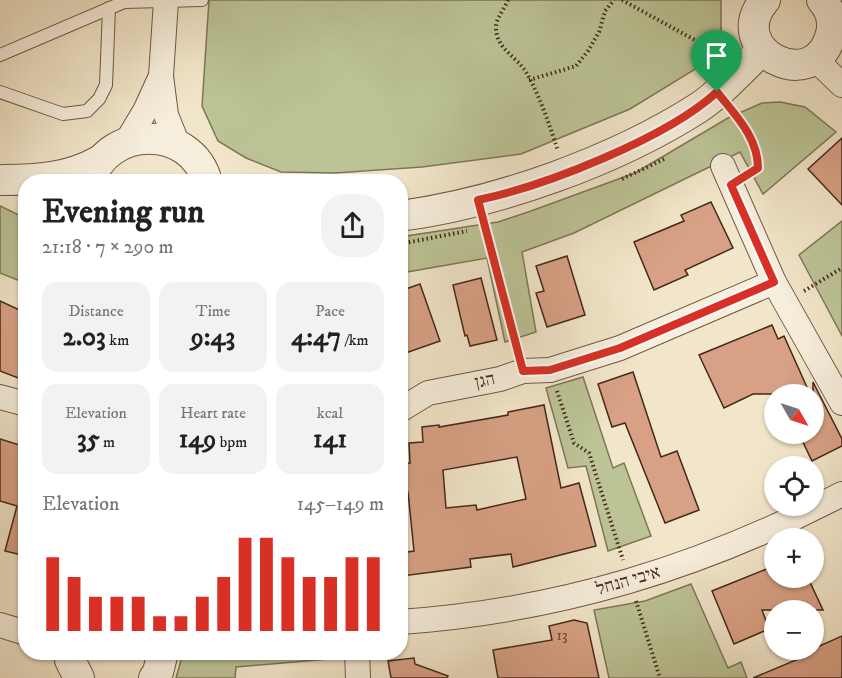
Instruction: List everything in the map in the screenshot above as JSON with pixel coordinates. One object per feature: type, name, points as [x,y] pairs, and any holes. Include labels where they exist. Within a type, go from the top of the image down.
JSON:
[{"type":"street","points":[[408,214],[504,195],[646,138],[700,107],[753,59],[755,20],[759,7],[765,0]]},
{"type":"street","points":[[166,1],[161,76],[166,115],[178,145]]},
{"type":"street","points":[[753,59],[783,64],[804,64],[814,59],[828,43],[832,30],[832,18],[827,2]]},
{"type":"street","points":[[814,59],[842,85]]},
{"type":"street","points":[[127,141],[145,111],[161,76]]},
{"type":"street","points":[[71,174],[95,171],[112,149],[127,141],[142,138],[161,139],[178,145],[197,160],[203,174]]},
{"type":"street","points":[[727,176],[779,291],[842,403]]},
{"type":"street","name":"הגן","points":[[408,405],[428,393],[500,379],[523,371],[550,370],[620,348],[779,291]]},
{"type":"street","points":[[0,397],[18,402]]},
{"type":"street","name":"איבי הנחל","points":[[408,621],[553,602],[676,568],[784,524],[842,494]]},
{"type":"street","points":[[0,625],[18,631]]},
{"type":"street","points":[[70,660],[79,678]]},
{"type":"street","points":[[154,678],[161,660]]},
{"type":"street","points":[[357,660],[358,678]]},
{"type":"lane","points":[[0,55],[124,2],[202,0]]},
{"type":"lane","points":[[0,92],[63,114],[87,111],[99,99],[106,85],[109,8]]},
{"type":"path","points":[[508,0],[496,25],[499,41],[508,54],[525,70],[530,80],[544,110],[564,172]]},
{"type":"path","points":[[530,80],[576,66],[599,32],[605,11],[614,0]]},
{"type":"path","points":[[622,0],[753,59]]},
{"type":"path","points":[[717,92],[748,132],[758,157],[758,168],[727,176]]},
{"type":"path","points":[[478,200],[523,371]]},
{"type":"path","points":[[779,291],[824,280],[842,268]]},
{"type":"path","points":[[550,370],[574,443],[589,453],[660,678]]},
{"type":"green space","points":[[209,0],[721,0],[721,33],[716,51],[697,68],[630,109],[521,154],[422,167],[335,173],[281,172],[246,158],[218,141],[202,106]]},
{"type":"green space","points":[[780,102],[805,107],[836,132],[763,194],[740,152],[574,233],[522,252],[536,332],[505,342],[487,258],[408,272],[408,236],[498,222],[635,173],[728,118],[762,103]]},
{"type":"green space","points":[[0,206],[18,215],[18,280],[0,273]]},
{"type":"green space","points":[[842,221],[842,336],[799,255]]},
{"type":"green space","points":[[583,377],[613,468],[624,463],[651,536],[608,551],[586,466],[568,468],[546,388]]},
{"type":"green space","points":[[691,584],[728,668],[741,662],[747,678],[609,678],[594,610],[645,601]]},
{"type":"green space","points":[[181,660],[317,660],[236,667],[235,678],[176,678]]},
{"type":"building","points":[[842,138],[842,205],[808,169]]},
{"type":"building","points":[[711,202],[733,248],[685,270],[688,275],[654,290],[634,242],[684,221],[681,215]]},
{"type":"building","points":[[567,256],[585,315],[547,327],[536,293],[544,291],[536,266]]},
{"type":"building","points":[[481,278],[497,340],[470,346],[467,335],[465,336],[453,285]]},
{"type":"building","points":[[420,284],[440,341],[408,352],[408,288]]},
{"type":"building","points":[[0,301],[18,309],[18,378],[0,371]]},
{"type":"building","points":[[772,325],[778,339],[784,336],[806,384],[764,384],[764,394],[753,394],[724,408],[699,355]]},
{"type":"building","points":[[633,372],[661,457],[677,451],[699,510],[665,523],[625,423],[612,427],[598,384]]},
{"type":"building","points":[[824,404],[842,439],[842,446],[822,456],[810,456],[804,444],[824,444]]},
{"type":"building","points":[[544,405],[561,488],[579,483],[596,546],[513,567],[511,554],[470,559],[471,567],[408,575],[408,552],[414,551],[408,492],[409,443],[423,442],[422,427],[439,425],[439,427],[508,415],[508,412]],"holes":[[[517,457],[526,499],[477,510],[476,505],[446,508],[443,470]]]},
{"type":"building","points":[[0,439],[18,445],[18,554],[5,551],[17,506],[0,501]]},
{"type":"building","points":[[764,570],[764,588],[813,588],[818,600],[764,600],[764,610],[762,610],[764,631],[734,644],[712,591]]},
{"type":"building","points":[[574,620],[587,623],[599,678],[498,678],[493,650],[552,640],[549,626]]},
{"type":"building","points":[[842,636],[842,678],[753,678],[796,660],[824,660],[824,644]]},
{"type":"building","points":[[414,658],[415,664],[448,676],[447,678],[391,678],[388,661]]},
{"type":"route","points":[[717,92],[748,132],[758,157],[758,168],[731,185],[774,282],[620,348],[550,370],[523,371],[478,200],[504,195],[646,138],[700,107],[717,92]]}]
